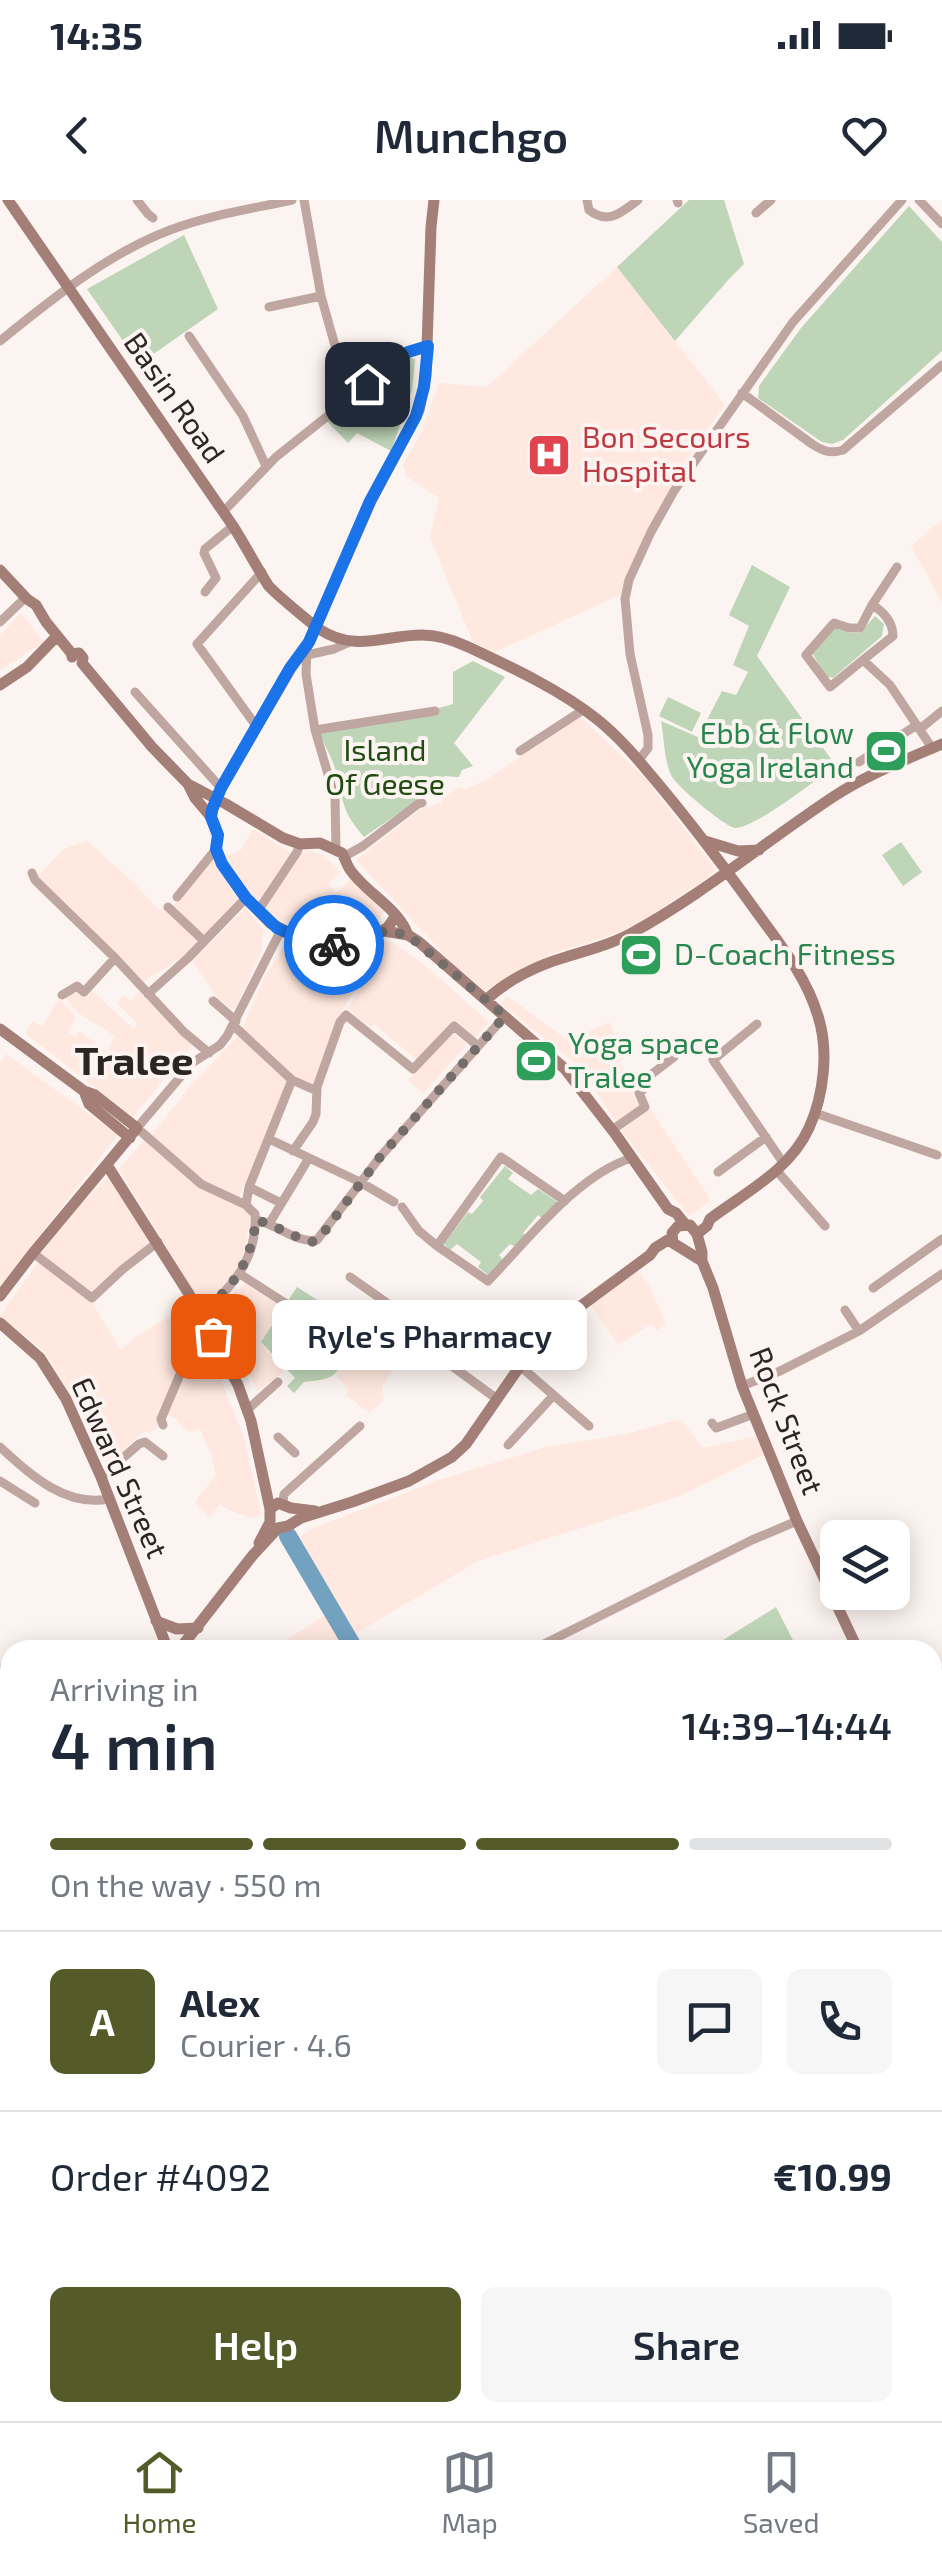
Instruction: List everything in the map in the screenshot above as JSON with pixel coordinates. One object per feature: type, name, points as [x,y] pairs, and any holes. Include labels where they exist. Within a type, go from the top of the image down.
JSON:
[{"type":"main road","name":"Basin Road","points":[[8,200],[236,531],[269,587],[313,624],[350,642]]},
{"type":"main road","points":[[211,817],[219,793],[290,668],[307,650],[313,624],[370,501],[419,410],[426,376],[434,200]]},
{"type":"main road","points":[[0,570],[40,609],[57,636],[185,781],[211,817],[222,864],[246,898],[261,907],[280,930],[342,947],[361,943],[384,931],[395,917]]},
{"type":"main road","points":[[106,1165],[158,1242],[238,1385],[262,1475],[283,1528],[410,1482],[466,1444],[520,1366],[555,1326],[650,1255],[685,1236],[780,1168],[798,1147],[815,1113],[823,1039],[810,994],[796,967],[728,872],[639,760],[583,710],[460,643],[424,635],[350,642]]},
{"type":"main road","points":[[0,685],[28,667],[57,636]]},
{"type":"main road","points":[[486,1000],[543,966],[630,935],[850,787],[937,746]]},
{"type":"main road","points":[[185,781],[219,793],[282,838],[300,844],[320,843],[340,852],[349,868],[405,926],[408,935]]},
{"type":"main road","points":[[704,841],[726,849],[758,850]]},
{"type":"main road","points":[[384,931],[408,935],[564,1068],[668,1210],[676,1213],[685,1236]]},
{"type":"main road","points":[[0,1029],[84,1091],[96,1095],[134,1133],[0,1296]]},
{"type":"main road","name":"Rock Street","points":[[685,1236],[702,1252],[742,1386],[797,1521],[853,1640]]},
{"type":"main road","name":"Edward Street","points":[[0,1324],[40,1358],[66,1399],[101,1477],[164,1640]]},
{"type":"main road","points":[[278,1512],[320,1512]]},
{"type":"main road","points":[[188,1640],[253,1555],[278,1512]]},
{"type":"main road","points":[[156,1621],[177,1628],[198,1628]]},
{"type":"street","points":[[137,200],[154,218]]},
{"type":"street","points":[[0,341],[67,288],[123,252],[169,230],[292,200]]},
{"type":"street","points":[[304,200],[320,296],[345,381],[356,394]]},
{"type":"street","points":[[588,200],[588,210],[598,218],[612,218],[638,200]]},
{"type":"street","points":[[756,214],[771,200]]},
{"type":"street","points":[[919,200],[942,224]]},
{"type":"street","points":[[639,760],[648,748],[648,736],[626,627],[629,580],[663,510],[793,322],[902,201]]},
{"type":"street","points":[[269,307],[320,296]]},
{"type":"street","points":[[189,336],[243,416],[266,466]]},
{"type":"street","points":[[223,512],[266,466],[408,352],[428,346]]},
{"type":"street","points":[[742,393],[823,451],[833,453],[843,450],[942,365]]},
{"type":"street","points":[[206,592],[216,578],[204,555],[205,549],[236,531]]},
{"type":"street","points":[[872,604],[893,628],[893,636],[830,687],[806,655],[834,623],[860,628],[872,604],[880,590],[897,567]]},
{"type":"street","points":[[257,727],[197,644],[262,572]]},
{"type":"street","points":[[0,622],[26,598]]},
{"type":"street","points":[[350,642],[334,649],[307,650],[315,730],[334,792],[340,852],[358,848],[420,804]]},
{"type":"street","points":[[863,660],[890,685],[918,727],[937,746]]},
{"type":"street","points":[[290,668],[307,668]]},
{"type":"street","points":[[135,692],[219,793]]},
{"type":"street","points":[[520,752],[583,710]]},
{"type":"street","points":[[315,730],[435,711]]},
{"type":"street","points":[[859,762],[942,711]]},
{"type":"street","points":[[261,907],[300,844]]},
{"type":"street","points":[[177,897],[216,849]]},
{"type":"street","points":[[32,873],[209,1054]]},
{"type":"street","points":[[148,994],[246,898]]},
{"type":"street","points":[[168,906],[204,942]]},
{"type":"street","points":[[201,1314],[240,1274],[250,1250],[256,1220],[253,1210],[201,1184],[134,1133],[192,1063],[220,1046],[235,1024],[280,930]]},
{"type":"street","points":[[62,994],[77,986],[84,992],[114,958]]},
{"type":"street","points":[[212,1002],[292,1082],[317,1091]]},
{"type":"street","points":[[293,1150],[314,1122],[317,1091],[340,1022],[346,1015],[413,1069],[454,1026],[478,1046]]},
{"type":"street","points":[[256,1220],[306,1241],[317,1240],[360,1182],[505,1016]]},
{"type":"street","points":[[757,1024],[714,1060],[766,1137],[780,1168],[825,1226]]},
{"type":"street","points":[[612,1130],[645,1107],[639,1093],[644,1089],[644,1080],[674,1057]]},
{"type":"street","points":[[246,1205],[249,1188],[292,1082]]},
{"type":"street","points":[[815,1113],[937,1155]]},
{"type":"street","points":[[718,1172],[766,1137]]},
{"type":"street","points":[[269,1139],[360,1182],[398,1205],[419,1231],[488,1281],[565,1201],[607,1168],[632,1158]]},
{"type":"street","points":[[438,1246],[501,1157],[565,1201]]},
{"type":"street","points":[[269,1224],[309,1158]]},
{"type":"street","points":[[249,1188],[281,1203]]},
{"type":"street","points":[[873,1288],[942,1238]]},
{"type":"street","points":[[33,1252],[92,1298],[158,1242]]},
{"type":"street","points":[[240,1274],[285,1303]]},
{"type":"street","points":[[742,1386],[780,1371],[858,1330],[942,1274]]},
{"type":"street","points":[[350,1277],[394,1308],[398,1324],[407,1333],[497,1399]]},
{"type":"street","points":[[845,1310],[858,1330]]},
{"type":"street","points":[[163,1426],[164,1410],[184,1365],[213,1336]]},
{"type":"street","points":[[520,1366],[589,1426]]},
{"type":"street","points":[[247,1410],[278,1382]]},
{"type":"street","points":[[508,1446],[552,1396]]},
{"type":"street","points":[[712,1423],[716,1428],[754,1414]]},
{"type":"street","points":[[278,1512],[284,1494],[360,1426]]},
{"type":"street","points":[[278,1437],[295,1454]]},
{"type":"street","points":[[101,1477],[139,1444],[145,1442],[162,1456]]},
{"type":"street","points":[[0,1446],[35,1478],[66,1496],[109,1499]]},
{"type":"street","points":[[0,1481],[35,1503]]},
{"type":"street","points":[[552,1640],[797,1521]]},
{"type":"shaded area","name":"Bon Secours Hospital","points":[[617,267],[725,405],[695,446],[657,513],[620,595],[495,652],[473,642],[430,537],[439,498],[406,476],[403,465],[423,429],[439,383],[487,387]]},
{"type":"shaded area","points":[[942,520],[942,602],[911,546]]},
{"type":"shaded area","points":[[21,613],[44,642],[0,670],[0,635]]},
{"type":"shaded area","points":[[580,716],[645,778],[715,869],[642,921],[621,932],[551,954],[486,991],[453,964],[356,860],[421,809],[442,802],[442,798],[461,787],[465,790],[486,780]]},
{"type":"shaded area","points":[[253,829],[291,853],[258,903],[232,880],[224,857],[241,850]]},
{"type":"shaded area","points":[[87,841],[159,910],[164,907],[198,942],[184,956],[143,982],[37,877],[64,849]]},
{"type":"shaded area","points":[[309,850],[325,856],[341,872],[328,884],[336,893],[351,879],[387,910],[368,930],[335,941],[288,929],[302,909],[284,924],[266,909],[298,854]]},
{"type":"shaded area","points":[[213,859],[240,900],[204,937],[173,906]]},
{"type":"shaded area","points":[[246,908],[263,929],[262,951],[234,1010],[219,1000],[192,961]]},
{"type":"shaded area","points":[[289,937],[350,958],[366,971],[338,1017],[314,1088],[299,1082],[241,1031],[262,982]]},
{"type":"shaded area","points":[[383,940],[427,967],[489,1022],[475,1038],[453,1021],[417,1060],[374,1024],[371,1027],[348,1009],[369,972],[355,960],[358,954]]},
{"type":"shaded area","points":[[75,986],[86,996],[91,990],[134,1029],[138,1024],[117,1003],[124,995],[130,1001],[139,992],[194,1043],[133,1117],[25,1033],[33,1021],[42,1027],[59,999],[76,1017],[68,1032],[75,1037],[79,1031],[107,1052],[115,1036],[77,1012],[62,993]]},
{"type":"shaded area","points":[[507,996],[573,1044],[609,1022],[626,1056],[619,1063],[640,1087],[632,1094],[640,1106],[616,1122],[580,1067],[500,1003]]},
{"type":"shaded area","points":[[453,1032],[467,1045],[423,1093],[408,1080]]},
{"type":"shaded area","points":[[240,1034],[290,1081],[238,1199],[203,1184],[151,1136],[192,1084]]},
{"type":"shaded area","points":[[6,1054],[118,1135],[0,1286],[0,1063]]},
{"type":"shaded area","points":[[650,1109],[711,1200],[689,1216],[621,1130]]},
{"type":"shaded area","points":[[146,1138],[190,1177],[251,1212],[246,1247],[234,1278],[205,1306],[119,1169]]},
{"type":"shaded area","points":[[107,1178],[150,1244],[107,1278],[92,1298],[40,1255],[70,1215]]},
{"type":"shaded area","points":[[39,1261],[93,1304],[121,1350],[179,1310],[202,1344],[163,1405],[156,1430],[142,1433],[111,1462],[104,1460],[90,1424],[44,1351],[0,1316]]},
{"type":"shaded area","points":[[636,1269],[650,1287],[666,1324],[657,1330],[651,1324],[618,1345],[591,1305]]},
{"type":"shaded area","points":[[245,1283],[283,1307],[261,1342],[284,1372],[257,1391],[239,1348],[211,1314]]},
{"type":"shaded area","points":[[355,1324],[383,1342],[394,1360],[382,1387],[384,1400],[369,1413],[346,1395],[349,1390],[336,1375],[349,1356],[342,1339]]},
{"type":"shaded area","points":[[207,1345],[245,1440],[261,1515],[252,1518],[220,1504],[210,1517],[195,1502],[216,1475],[211,1454],[200,1429],[189,1432],[164,1413],[185,1371]]},
{"type":"shaded area","points":[[676,1420],[703,1448],[757,1436],[765,1454],[680,1496],[478,1561],[338,1640],[286,1640],[322,1617],[333,1601],[296,1540],[311,1529],[442,1479],[546,1447],[627,1434]]},
{"type":"green space","points":[[689,200],[724,200],[744,264],[675,341],[617,267]]},
{"type":"green space","points":[[909,206],[942,242],[942,351],[843,440],[822,442],[758,398],[759,386],[801,328]]},
{"type":"green space","points":[[184,235],[218,309],[139,364],[87,289]]},
{"type":"green space","points":[[409,357],[415,359],[412,390],[391,451],[357,433],[348,443],[327,421]]},
{"type":"green space","points":[[752,565],[790,587],[757,656],[836,766],[772,811],[736,828],[712,814],[671,775],[661,721],[698,737],[722,691],[736,695],[748,672],[733,665],[749,626],[729,615]]},
{"type":"green space","points":[[875,616],[884,624],[882,636],[833,678],[825,676],[813,654],[834,628],[860,633]]},
{"type":"green space","name":"Island Of Geese","points":[[473,661],[505,677],[454,743],[473,766],[462,770],[459,777],[444,776],[434,789],[364,837],[347,813],[334,766],[319,733],[438,713],[439,708],[453,704],[453,672]]},
{"type":"green space","points":[[668,697],[701,713],[692,732],[659,716]]},
{"type":"green space","points":[[901,842],[922,872],[903,886],[882,855]]},
{"type":"green space","points":[[505,1166],[513,1173],[508,1179],[531,1195],[538,1189],[559,1203],[543,1219],[538,1215],[523,1233],[527,1237],[517,1248],[510,1244],[499,1255],[504,1261],[488,1275],[478,1267],[481,1262],[457,1244],[450,1250],[444,1244],[468,1212],[472,1214],[483,1201],[480,1197]]},
{"type":"green space","points":[[297,1287],[355,1324],[342,1339],[349,1356],[335,1374],[304,1382],[294,1393],[287,1386],[295,1378],[261,1342]]},
{"type":"green space","points":[[776,1607],[793,1640],[723,1640]]},
{"type":"waterway","points":[[288,1536],[349,1640]]},
{"type":"way so far","points":[[213,1336],[201,1314],[240,1274],[256,1220],[306,1241],[317,1240],[380,1157],[505,1016],[408,935],[390,930],[361,943],[334,945]]},
{"type":"place","name":"Bon Secours Hospital","points":[[549,455]]},
{"type":"place","name":"Ebb & Flow Yoga Ireland","points":[[886,751]]},
{"type":"place","name":"D-Coach Fitness","points":[[641,955]]},
{"type":"place","name":"Yoga space Tralee","points":[[536,1061]]},
{"type":"place","name":"Ryle's Pharmacy","points":[[213,1336]]},
{"type":"district","name":"Tralee","points":[[134,1061]]},
{"type":"route","points":[[334,945],[280,930],[258,911],[222,864],[211,817],[221,788],[309,642],[370,501],[419,410],[428,346],[408,352],[367,384]]}]
